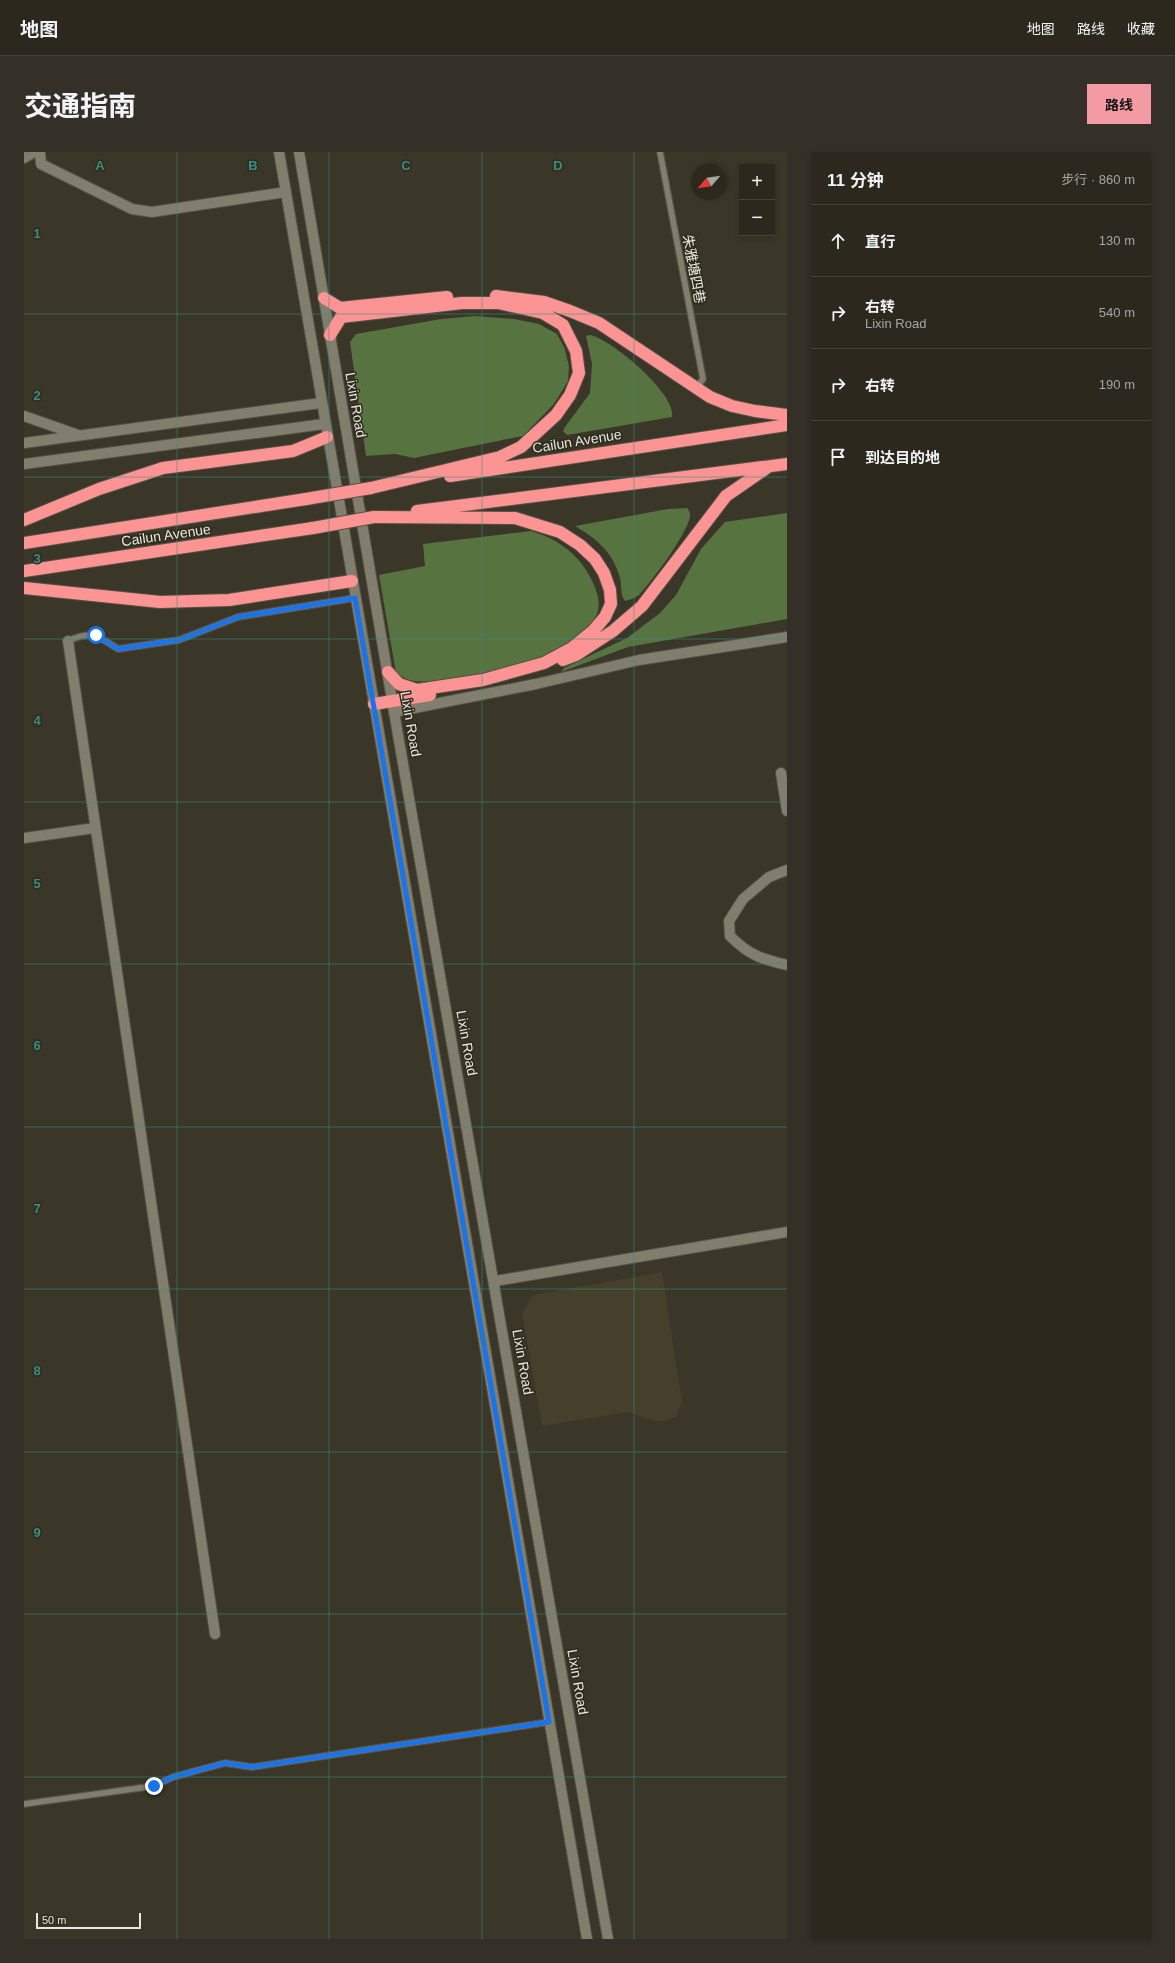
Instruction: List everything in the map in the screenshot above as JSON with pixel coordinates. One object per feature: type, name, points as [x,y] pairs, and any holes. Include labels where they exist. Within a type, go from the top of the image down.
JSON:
[{"type":"highway","points":[[324,298],[340,308],[441,297],[482,296],[544,302],[599,323],[710,397],[732,406],[755,412],[787,415]]},
{"type":"highway","points":[[330,335],[341,317],[462,303],[498,303],[543,313],[563,325],[576,351],[579,373],[570,394],[556,415],[521,447],[500,456],[371,488]]},
{"type":"highway","name":"Cailun Avenue","points":[[24,543],[371,488],[787,425]]},
{"type":"highway","points":[[24,520],[98,489],[163,468],[293,451],[327,437]]},
{"type":"highway","points":[[374,517],[520,497],[787,464]]},
{"type":"highway","points":[[374,704],[393,707],[481,686],[541,670],[576,655],[613,631],[642,606],[726,496],[768,467]]},
{"type":"highway","points":[[374,517],[515,518],[560,532],[580,545],[595,559],[604,573],[610,590],[611,604],[604,617],[593,631],[572,648],[544,663],[483,680],[417,690],[400,684],[388,672]]},
{"type":"highway","name":"Cailun Avenue","points":[[24,571],[313,528],[374,517]]},
{"type":"highway","points":[[24,588],[160,602],[229,600],[352,581]]},
{"type":"main road","points":[[24,158],[34,152]]},
{"type":"main road","points":[[40,152],[41,164],[132,209],[152,212],[286,192]]},
{"type":"main road","points":[[279,152],[324,424],[374,704],[587,1939]]},
{"type":"main road","name":"Lixin Road","points":[[299,152],[393,707],[495,1281],[608,1939]]},
{"type":"main road","points":[[24,443],[321,403]]},
{"type":"main road","points":[[24,416],[80,436]]},
{"type":"main road","points":[[24,464],[324,424]]},
{"type":"main road","points":[[393,707],[536,684],[639,660],[787,637]]},
{"type":"main road","points":[[68,641],[215,1634]]},
{"type":"main road","points":[[781,773],[787,811]]},
{"type":"main road","points":[[24,838],[95,828]]},
{"type":"main road","points":[[787,870],[769,877],[743,899],[729,921],[730,936],[745,950],[766,960],[787,965]]},
{"type":"main road","points":[[495,1281],[787,1232]]},
{"type":"lane","name":"朱雅塘四巷","points":[[660,152],[703,379],[696,388]]},
{"type":"lane","points":[[68,641],[82,635],[96,635],[118,649],[179,640],[238,617],[355,598]]},
{"type":"lane","points":[[24,1804],[154,1786],[173,1777],[225,1763],[252,1767],[549,1722]]},
{"type":"shaded area","points":[[662,1272],[682,1402],[676,1417],[665,1421],[655,1421],[628,1412],[542,1426],[522,1313],[533,1295]]},
{"type":"green space","points":[[475,316],[514,319],[539,324],[557,334],[565,349],[569,367],[568,381],[554,404],[523,436],[414,458],[395,454],[366,456],[350,342],[356,334],[441,319]]},
{"type":"green space","points":[[590,335],[612,346],[641,369],[654,382],[671,407],[672,417],[567,435],[563,431],[590,393],[592,364],[586,336]]},
{"type":"green space","points":[[688,508],[690,514],[689,521],[678,543],[652,580],[639,595],[625,601],[622,596],[620,578],[613,561],[597,541],[575,526],[668,509]]},
{"type":"green space","points":[[787,513],[787,619],[628,647],[561,672],[564,668],[627,638],[660,613],[676,595],[701,549],[725,522]]},
{"type":"green space","points":[[531,531],[548,537],[564,546],[577,558],[588,573],[597,594],[599,605],[596,616],[585,630],[568,643],[540,658],[489,672],[452,679],[420,682],[404,678],[396,673],[379,575],[425,566],[423,544]]},
{"type":"route","points":[[96,635],[118,649],[179,640],[238,617],[355,598],[549,1722],[252,1767],[225,1763],[173,1777],[154,1786]]}]
